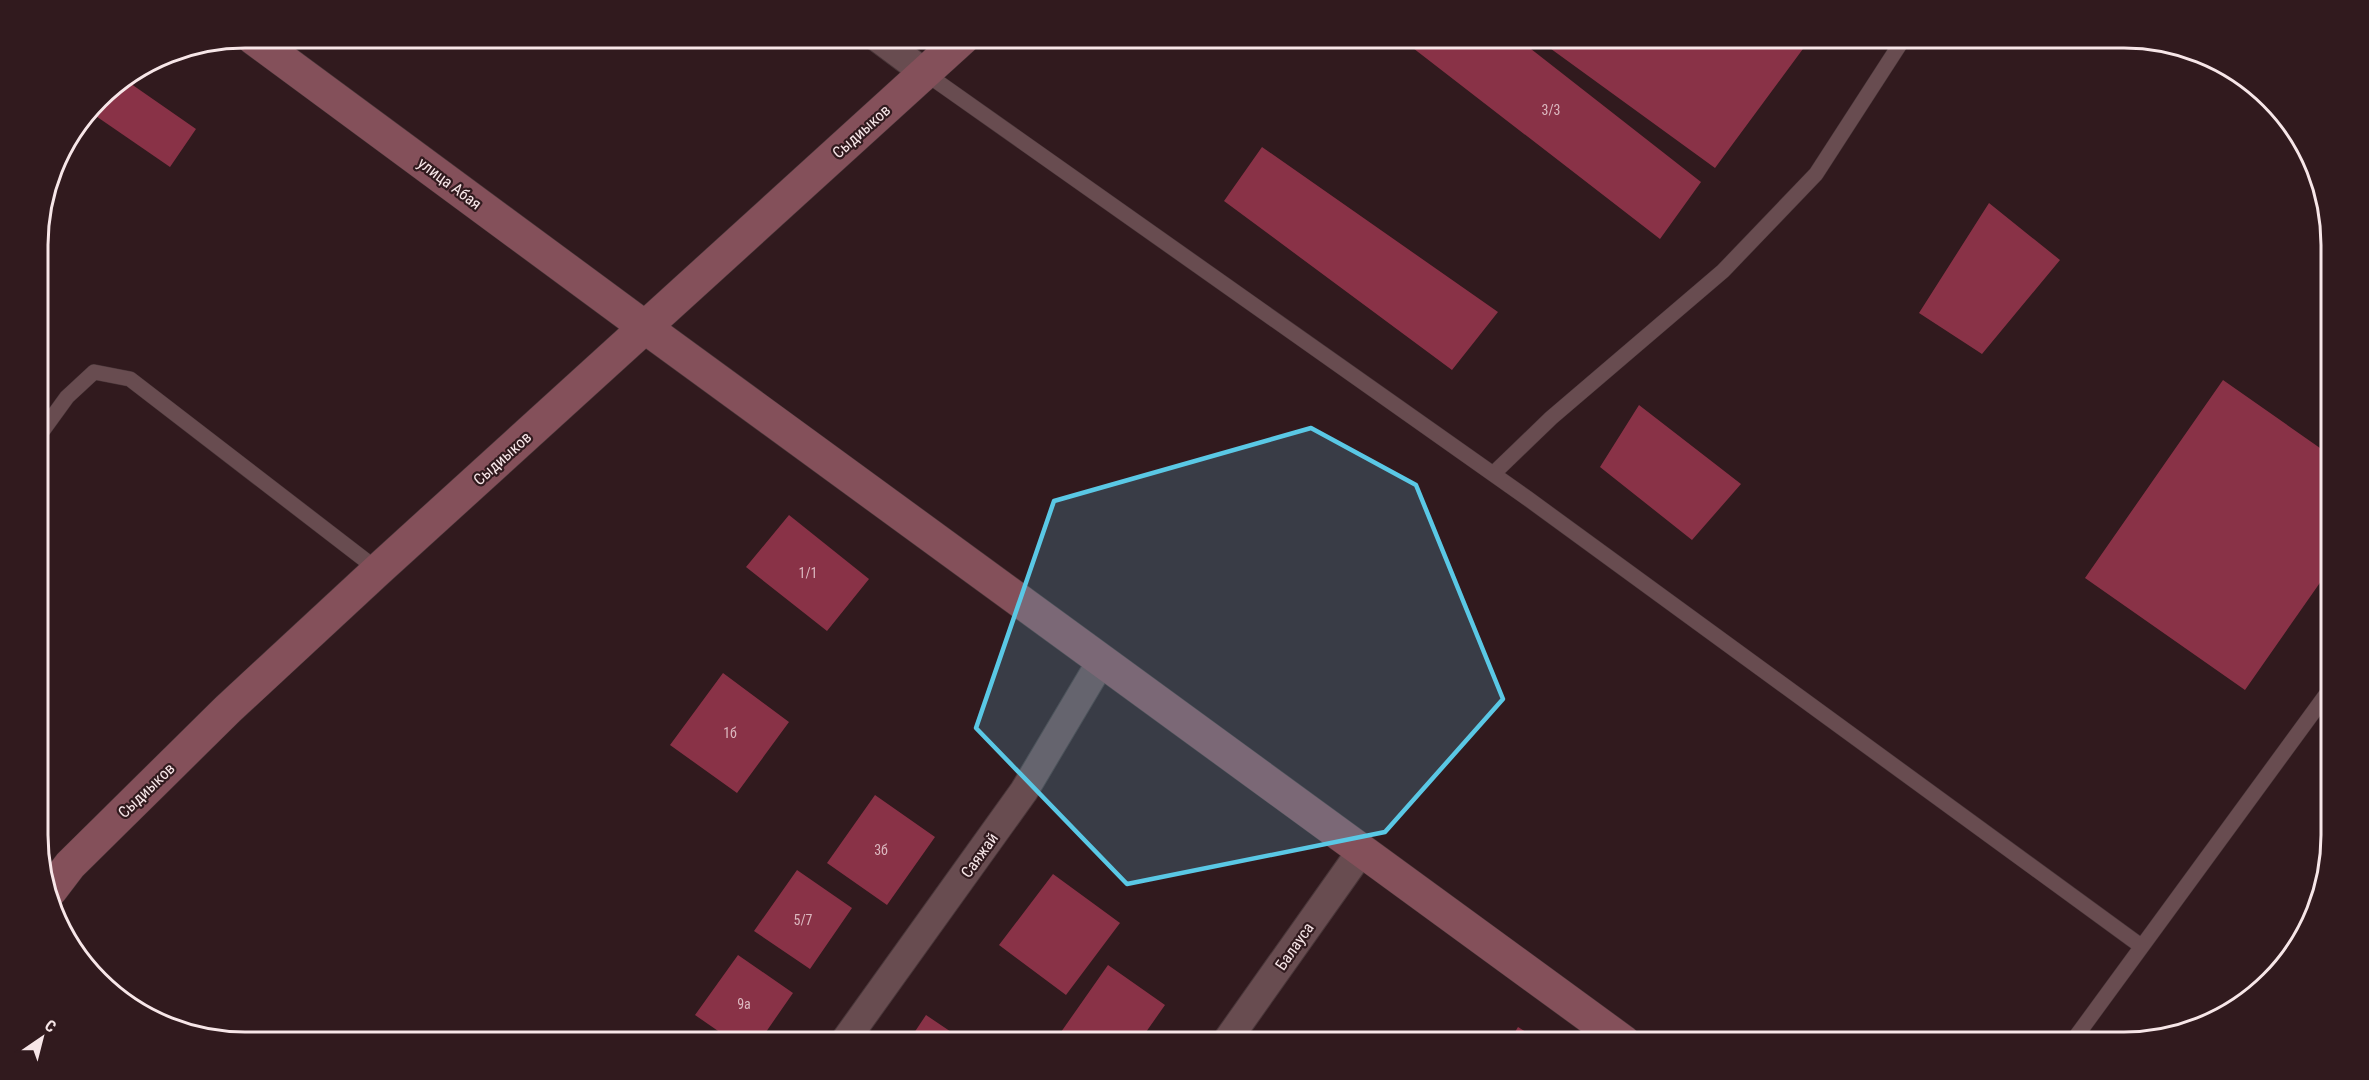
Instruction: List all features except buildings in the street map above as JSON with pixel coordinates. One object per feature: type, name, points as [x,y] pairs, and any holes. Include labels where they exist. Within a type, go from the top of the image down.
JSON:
[{"type":"main road","name":"улица Абая","points":[[268,48],[646,328],[1610,1032]]},
{"type":"main road","name":"Сыдиыков","points":[[55,885],[70,865],[228,709],[952,48]]},
{"type":"street","points":[[891,48],[925,73]]},
{"type":"street","name":"Саяжай","points":[[851,1032],[1024,791],[1102,660]]},
{"type":"street","name":"Балауса","points":[[1233,1032],[1362,850]]},
{"type":"lane","points":[[1493,474],[1551,418],[1723,272],[1816,174],[1898,48]]},
{"type":"lane","points":[[925,73],[1493,474],[2141,946]]},
{"type":"lane","points":[[48,423],[67,397],[94,372],[130,379],[378,570]]},
{"type":"lane","points":[[2080,1032],[2321,702]]},
{"type":"highlighted area","points":[[1311,428],[1416,485],[1503,699],[1385,832],[1127,884],[976,728],[1054,501]]}]
